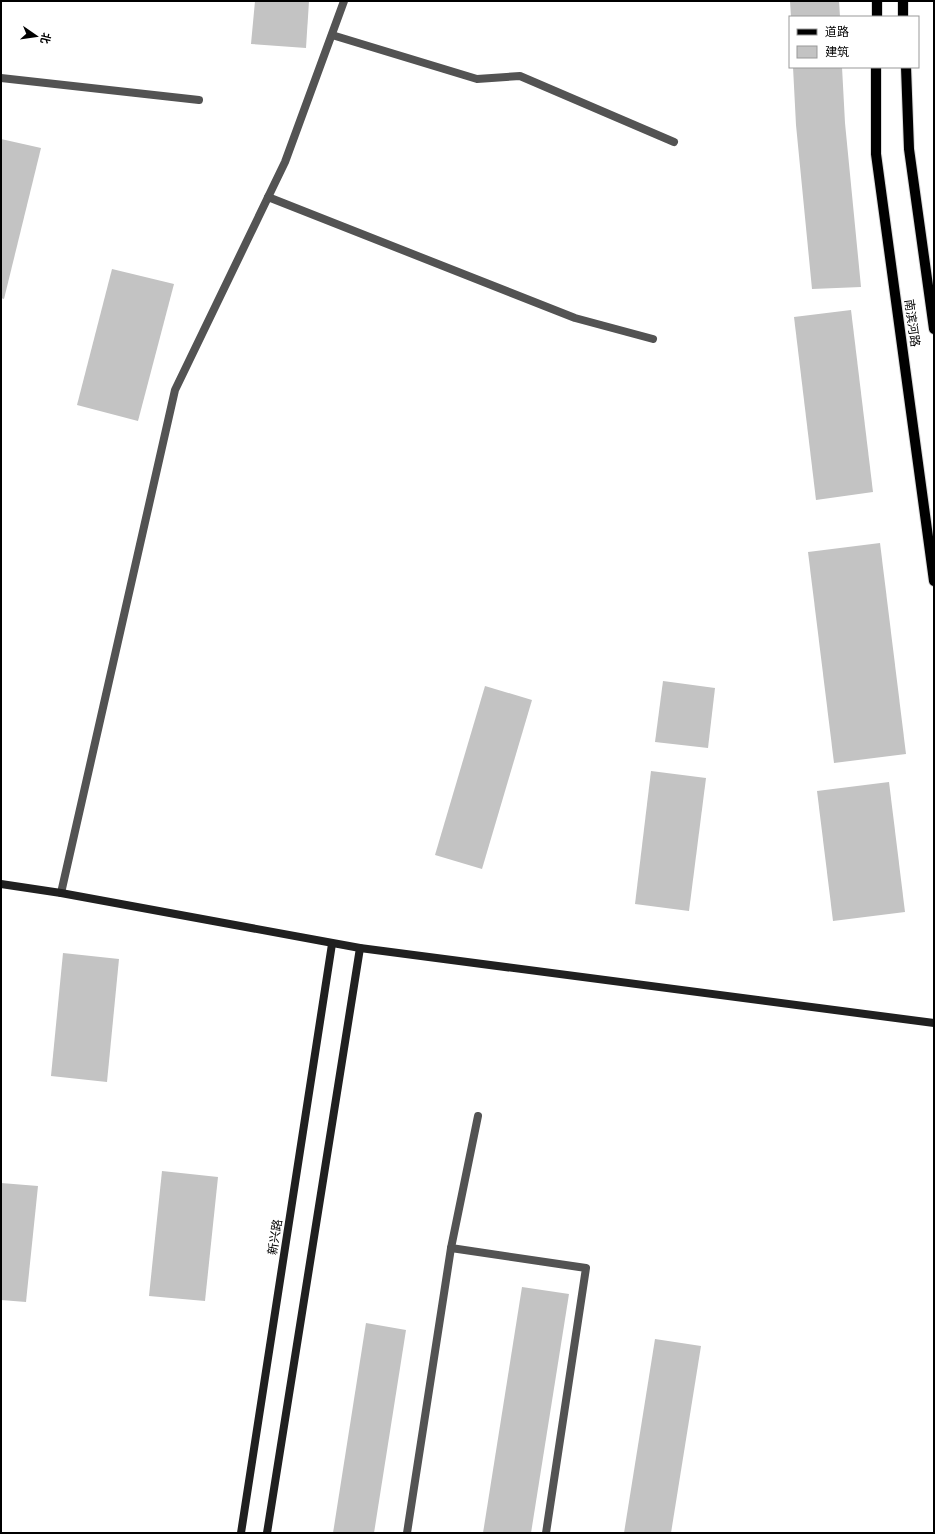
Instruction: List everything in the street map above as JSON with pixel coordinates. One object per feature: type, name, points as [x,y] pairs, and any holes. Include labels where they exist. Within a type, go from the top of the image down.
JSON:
[{"type":"main road","points":[[876,16],[877,1]]},
{"type":"main road","points":[[903,1],[903,16]]},
{"type":"main road","name":"南滨河路","points":[[876,68],[876,154],[934,581]]},
{"type":"main road","name":"南滨河路","points":[[906,68],[909,149],[934,329]]},
{"type":"main road","points":[[1,884],[61,893],[332,944],[934,1023]]},
{"type":"main road","name":"新兴路","points":[[242,1533],[332,944]]},
{"type":"main road","points":[[268,1533],[360,948]]},
{"type":"street","points":[[61,893],[175,390],[286,162],[344,1]]},
{"type":"street","points":[[332,35],[477,79],[520,76],[674,142]]},
{"type":"street","points":[[1,78],[199,100]]},
{"type":"street","points":[[268,197],[575,318],[653,339]]},
{"type":"street","points":[[407,1533],[451,1248],[478,1116]]},
{"type":"street","points":[[451,1248],[586,1268],[546,1533]]},
{"type":"building","points":[[255,1],[309,1],[306,48],[251,44]]},
{"type":"building","points":[[790,1],[839,1],[840,16],[791,16]]},
{"type":"building","points":[[793,68],[842,68],[845,123],[861,287],[812,289],[796,125]]},
{"type":"building","points":[[1,139],[41,148],[4,299],[1,298]]},
{"type":"building","points":[[112,269],[174,284],[138,421],[77,405]]},
{"type":"building","points":[[851,310],[873,492],[816,500],[794,317]]},
{"type":"building","points":[[880,543],[906,754],[834,763],[808,552]]},
{"type":"building","points":[[663,681],[715,688],[708,748],[655,742]]},
{"type":"building","points":[[485,686],[532,700],[482,869],[435,855]]},
{"type":"building","points":[[651,771],[706,778],[689,911],[635,904]]},
{"type":"building","points":[[889,782],[905,912],[833,921],[817,791]]},
{"type":"building","points":[[63,953],[119,959],[107,1082],[51,1076]]},
{"type":"building","points":[[162,1171],[218,1177],[205,1301],[149,1296]]},
{"type":"building","points":[[1,1183],[38,1186],[26,1302],[1,1300]]},
{"type":"building","points":[[522,1287],[569,1294],[531,1533],[483,1533]]},
{"type":"building","points":[[366,1323],[406,1330],[374,1533],[333,1533]]},
{"type":"building","points":[[655,1339],[701,1346],[671,1533],[624,1533]]}]
